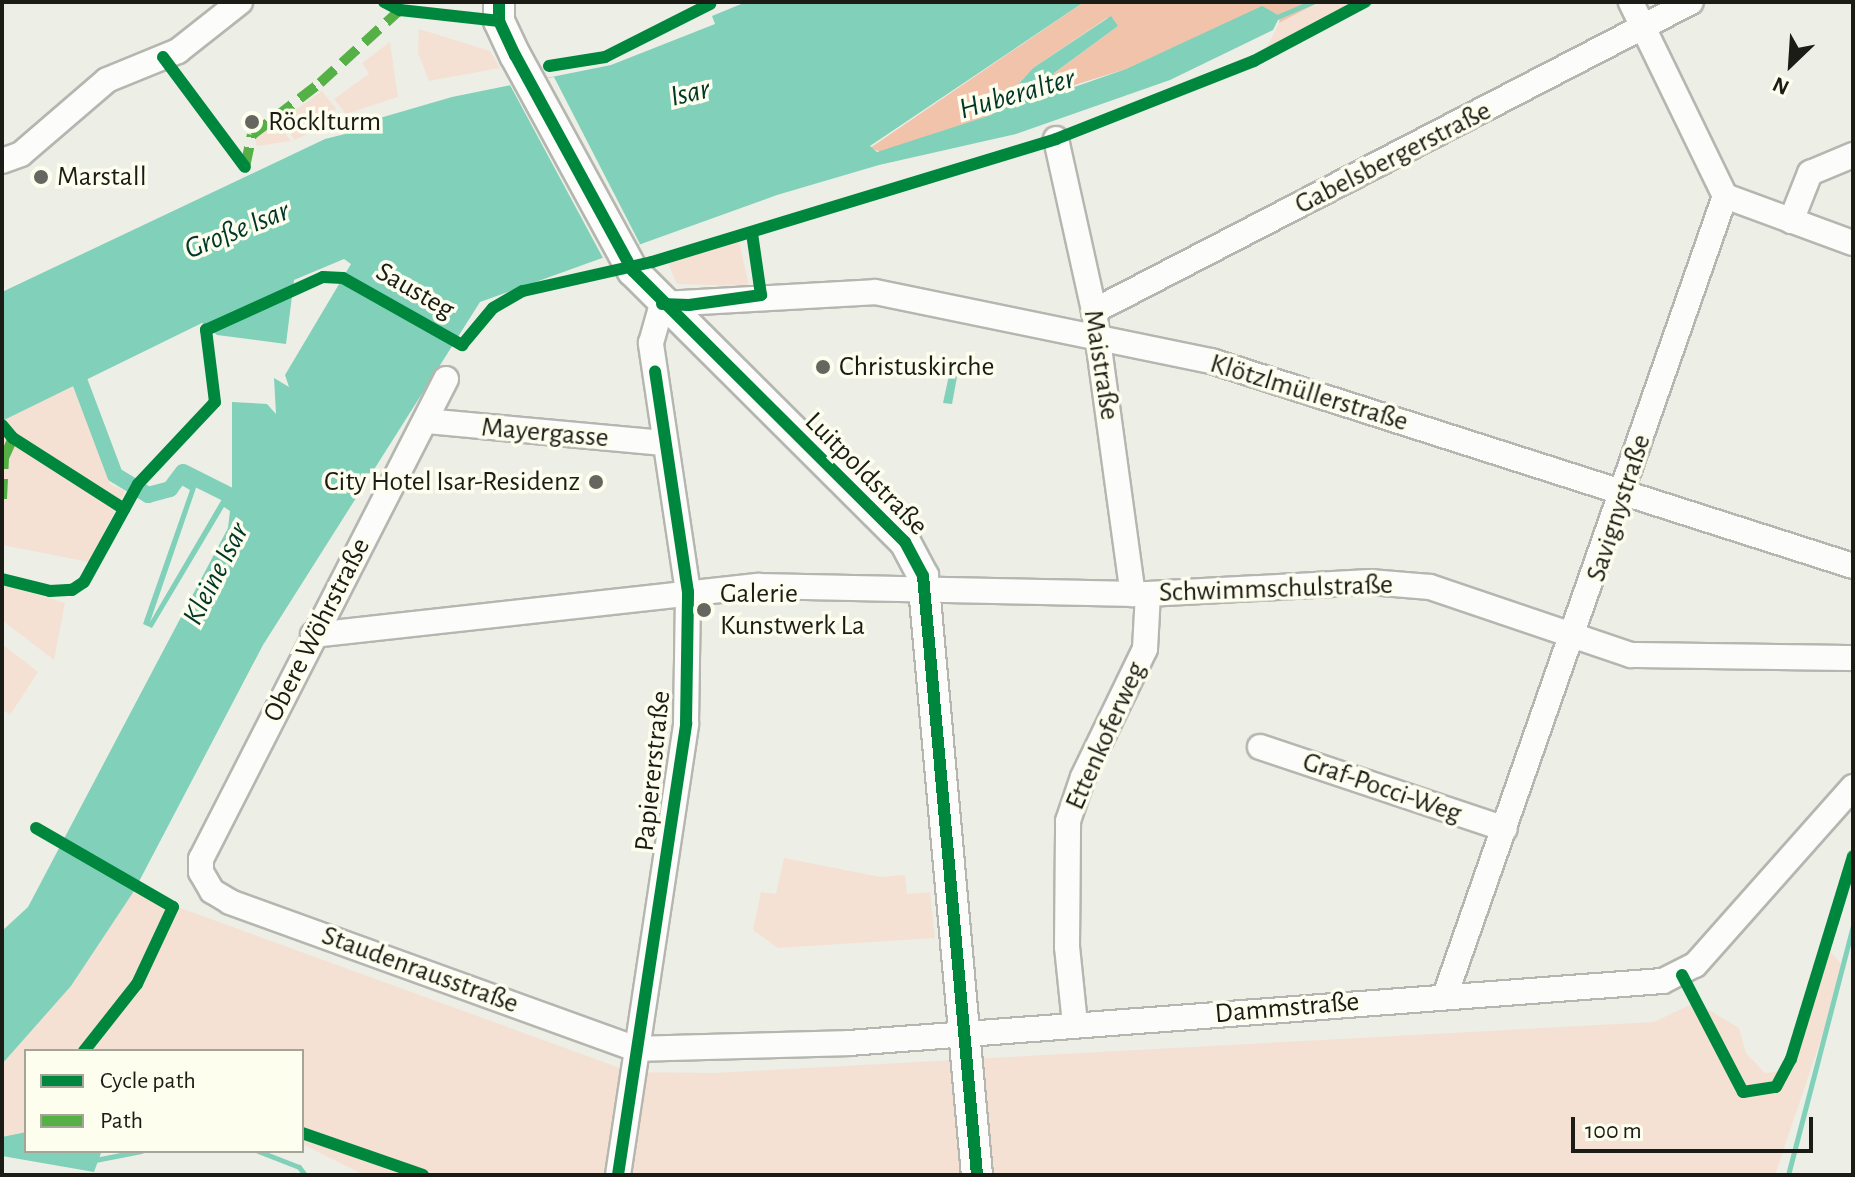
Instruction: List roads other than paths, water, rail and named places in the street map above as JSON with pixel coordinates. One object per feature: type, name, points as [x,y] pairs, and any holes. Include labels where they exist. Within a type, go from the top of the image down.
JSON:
[{"type":"main road","name":"Luitpoldstraße","points":[[499,2],[499,21],[621,251],[662,304],[699,342],[905,542],[928,589],[977,1175]]},
{"type":"street","points":[[2,161],[21,154],[107,80],[178,51],[240,2]]},
{"type":"street","points":[[1631,2],[1725,196],[1853,243]]},
{"type":"street","name":"Gabelsbergerstraße","points":[[1094,311],[1645,30],[1691,2]]},
{"type":"street","name":"Maistraße","points":[[1056,139],[1094,311],[1095,336],[1140,594]]},
{"type":"street","points":[[1791,221],[1810,173],[1853,155]]},
{"type":"street","name":"Savignystraße","points":[[1446,993],[1626,492],[1725,196]]},
{"type":"street","name":"Klötzlmüllerstraße","points":[[662,304],[750,295],[875,292],[1095,336],[1319,393],[1853,566]]},
{"type":"street","points":[[699,342],[702,326],[722,299]]},
{"type":"street","name":"Papiererstraße","points":[[618,1175],[686,723],[688,592],[651,343],[662,304]]},
{"type":"street","name":"Obere Wöhrstraße","points":[[208,884],[201,859],[446,379]]},
{"type":"street","name":"Mayergasse","points":[[426,421],[665,443]]},
{"type":"street","name":"Schwimmschulstraße","points":[[313,635],[758,586],[1140,594],[1370,582],[1423,585],[1575,636],[1648,656],[1853,658]]},
{"type":"street","name":"Ettenkoferweg","points":[[1075,1024],[1067,947],[1068,821],[1083,777],[1145,649],[1140,594]]},
{"type":"street","name":"Graf-Pocci-Weg","points":[[1260,747],[1505,829]]},
{"type":"street","name":"Dammstraße","points":[[636,1049],[967,1034],[1446,993],[1663,981],[1682,975],[1768,887],[1853,787]]},
{"type":"street","name":"Staudenrausstraße","points":[[208,884],[230,902],[636,1049]]},
{"type":"water","points":[[746,2],[1084,2],[870,146],[877,152],[991,115],[1033,68],[1111,16],[1118,26],[1054,73],[1050,90],[1057,93],[1126,69],[1262,6],[1280,16],[1273,30],[1170,80],[1016,134],[879,165],[777,195],[480,302],[263,645],[134,891],[71,986],[2,1064],[2,931],[28,907],[228,528],[230,511],[224,507],[152,628],[143,624],[190,490],[176,482],[179,476],[197,485],[150,622],[222,499],[227,501],[232,494],[232,402],[267,404],[276,414],[274,378],[289,387],[285,375],[351,264],[344,259],[294,280],[286,344],[217,335],[202,323],[2,421],[2,292],[325,139],[369,128],[366,122],[452,97],[611,65],[715,24],[712,16]]},
{"type":"water","points":[[949,375],[957,377],[952,404],[943,403]]},
{"type":"water","points":[[24,1132],[24,1153],[101,1153],[94,1172],[2,1156],[2,1137]]},
{"type":"waterway","name":"Huberalter","points":[[1277,17],[1313,2]]},
{"type":"waterway","points":[[80,382],[115,475],[148,495],[170,489],[183,472],[231,496]]},
{"type":"waterway","points":[[1788,1175],[1853,926]]},
{"type":"waterway","points":[[95,1160],[131,1153]]},
{"type":"waterway","points":[[263,1153],[299,1167],[305,1175]]},
{"type":"place","name":"Röcklturm","points":[[252,122]]},
{"type":"place","name":"Marstall","points":[[41,177]]},
{"type":"place","name":"Christuskirche","points":[[823,367]]},
{"type":"place","name":"City Hotel Isar-Residenz","points":[[596,482]]},
{"type":"place","name":"Galerie Kunstwerk La","points":[[704,610]]},
{"type":"water label","name":"Isar","points":[[690,93]]},
{"type":"water label","name":"Große Isar","points":[[237,230]]},
{"type":"water label","name":"Kleine Isar","points":[[216,574]]}]
